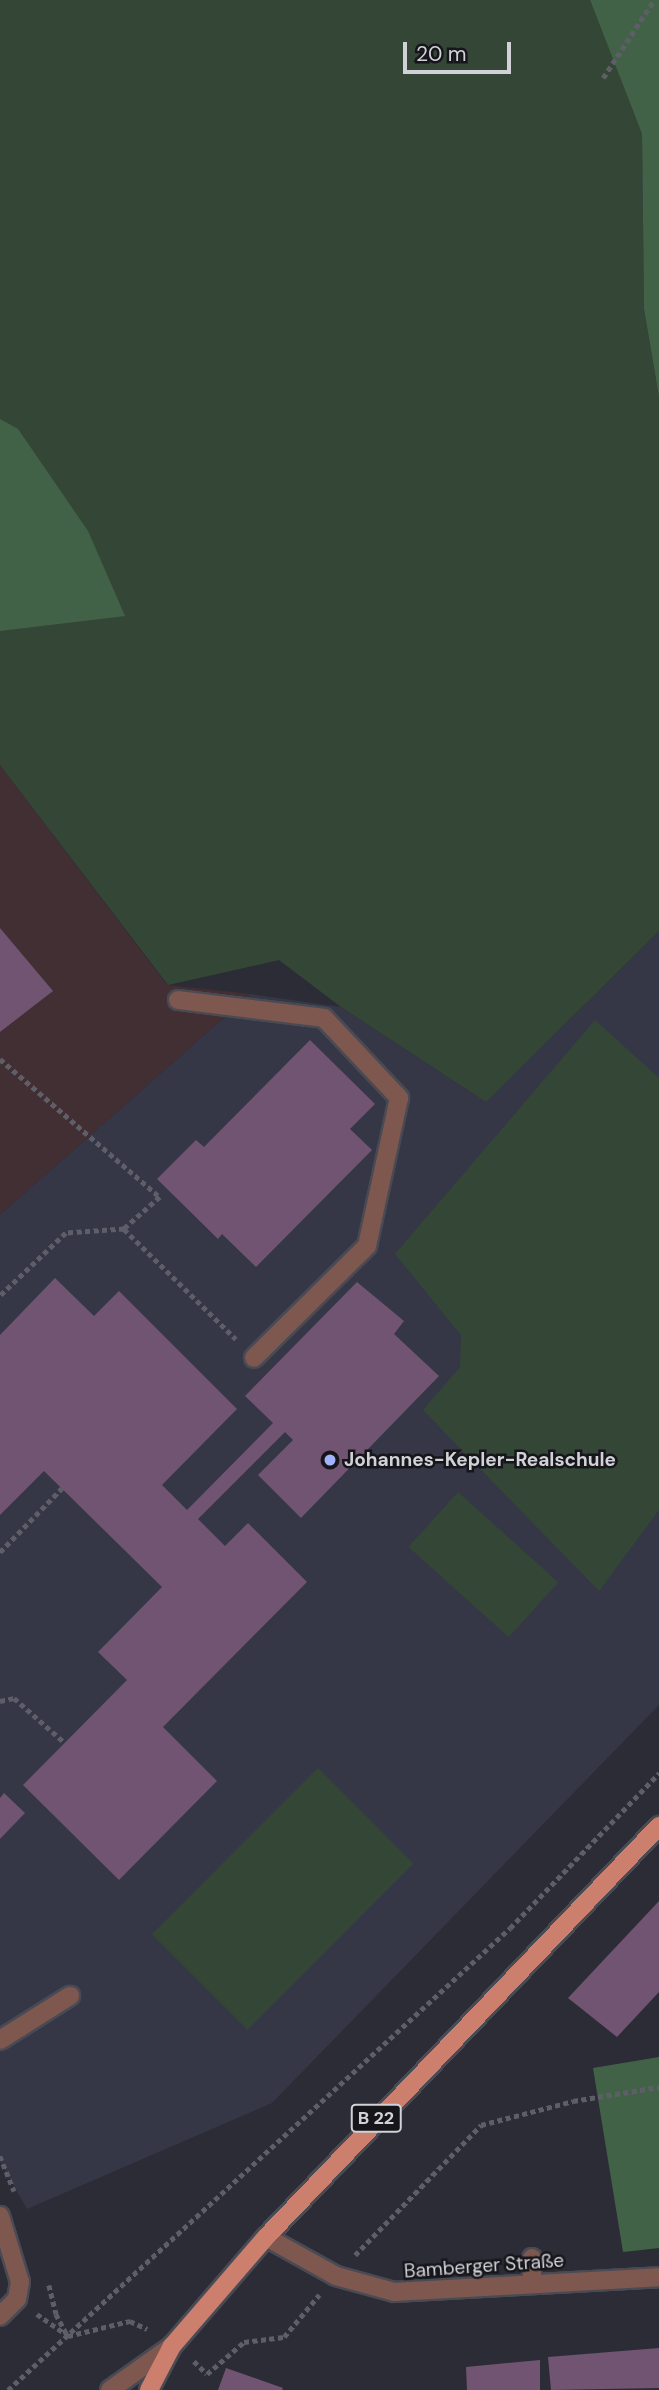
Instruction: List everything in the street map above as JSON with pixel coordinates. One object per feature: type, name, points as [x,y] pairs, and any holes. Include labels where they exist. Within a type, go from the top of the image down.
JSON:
[{"type":"main road","name":"B 22","points":[[149,2390],[172,2346],[266,2237],[659,1826]]},
{"type":"street","points":[[178,1000],[324,1018],[399,1098],[366,1246],[254,1358]]},
{"type":"street","points":[[0,2040],[70,1996]]},
{"type":"street","points":[[0,2216],[17,2264],[17,2299],[0,2316]]},
{"type":"street","name":"Bamberger Straße","points":[[266,2237],[336,2276],[394,2292],[659,2277]]},
{"type":"street","points":[[531,2283],[532,2258]]},
{"type":"street","points":[[110,2390],[172,2346]]},
{"type":"path","points":[[603,78],[654,0]]},
{"type":"path","points":[[0,1059],[160,1197],[124,1229],[66,1233],[0,1296]]},
{"type":"path","points":[[124,1229],[254,1358]]},
{"type":"path","points":[[0,1552],[62,1488]]},
{"type":"path","points":[[0,1701],[14,1698],[65,1744]]},
{"type":"path","points":[[8,2390],[510,1928],[659,1773]]},
{"type":"path","points":[[336,2276],[448,2154],[481,2125],[572,2101],[659,2087]]},
{"type":"path","points":[[17,2299],[68,2336]]},
{"type":"shaded area","points":[[0,765],[167,985],[251,994],[0,1215]]},
{"type":"shaded area","name":"Johannes-Kepler-Realschule","points":[[659,931],[659,1705],[272,2103],[27,2209],[0,2162],[0,1215],[251,994],[341,1007],[486,1102]]},
{"type":"green space","points":[[0,0],[590,0],[642,134],[644,309],[659,397],[659,931],[486,1102],[341,1007],[279,960],[168,985],[0,765]]},
{"type":"green space","points":[[590,0],[659,0],[659,397],[644,309],[642,134]]},
{"type":"green space","points":[[0,419],[18,429],[88,531],[125,616],[0,631]]},
{"type":"green space","points":[[595,1020],[659,1078],[659,1510],[599,1591],[423,1410],[460,1367],[461,1335],[395,1254]]},
{"type":"green space","points":[[458,1492],[558,1582],[509,1637],[408,1547]]},
{"type":"green space","points":[[318,1768],[413,1863],[247,2030],[152,1934]]},
{"type":"green space","points":[[659,2057],[659,2248],[623,2252],[593,2068]]},
{"type":"building","points":[[0,928],[53,991],[0,1032]]},
{"type":"building","points":[[310,1040],[375,1104],[350,1129],[372,1150],[256,1267],[222,1234],[218,1239],[157,1179],[196,1140],[204,1147]]},
{"type":"building","points":[[55,1278],[94,1316],[119,1291],[237,1409],[162,1485],[187,1510],[273,1423],[245,1396],[357,1282],[404,1321],[394,1334],[439,1376],[301,1518],[258,1475],[293,1440],[285,1432],[198,1519],[225,1546],[248,1523],[307,1582],[163,1727],[217,1781],[119,1880],[23,1785],[127,1680],[98,1652],[162,1587],[44,1471],[0,1515],[0,1335]]},
{"type":"building","points":[[4,1793],[25,1813],[0,1839],[0,1798]]},
{"type":"building","points":[[659,1901],[659,1992],[617,2037],[568,1998]]},
{"type":"building","points":[[659,2348],[659,2388],[551,2390],[548,2357]]},
{"type":"building","points":[[540,2360],[540,2390],[467,2390],[466,2367]]},
{"type":"building","points":[[226,2368],[283,2388],[218,2390]]},
{"type":"place","name":"Johannes-Kepler-Realschule","points":[[330,1460]]}]
